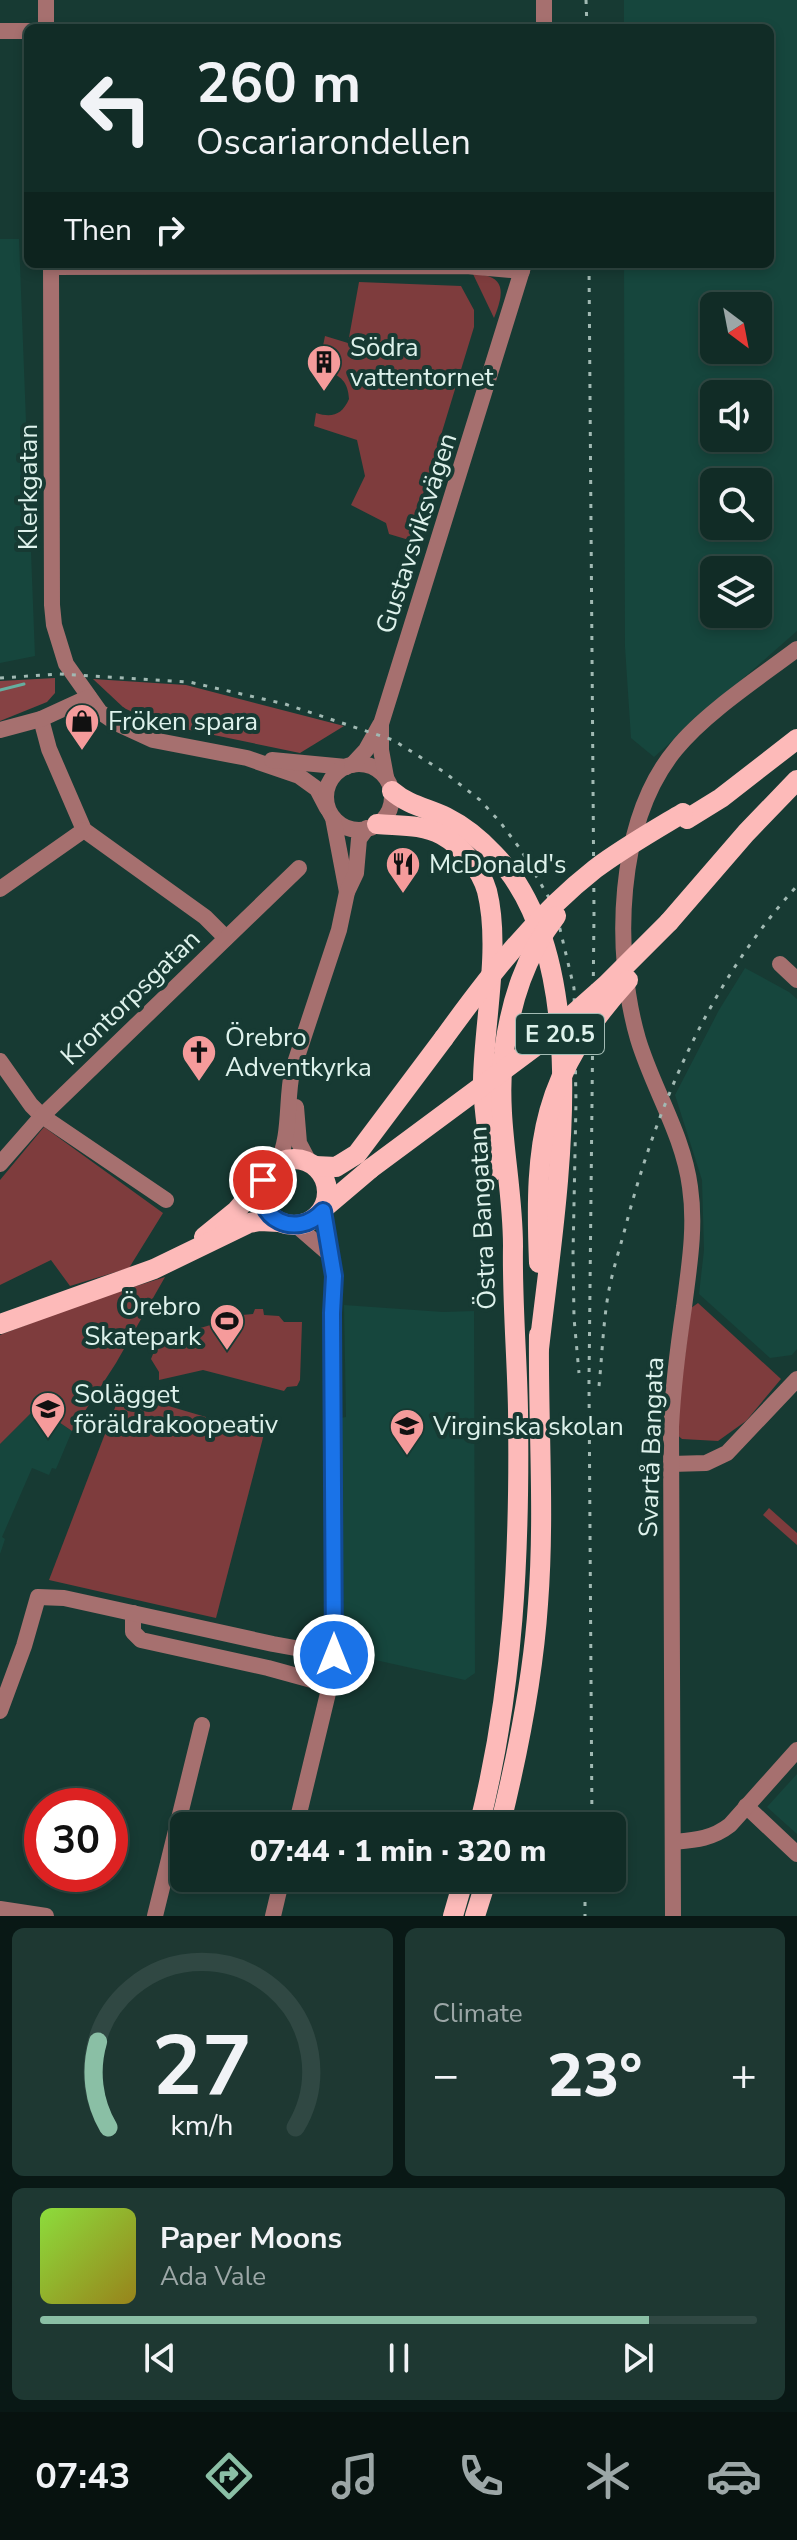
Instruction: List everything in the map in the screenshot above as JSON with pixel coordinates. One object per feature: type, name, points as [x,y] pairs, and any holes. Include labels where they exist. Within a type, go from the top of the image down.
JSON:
[{"type":"main road","points":[[176,1259],[236,1211],[280,1157],[309,1159],[336,1167],[357,1154],[491,975],[550,908],[596,869],[685,816],[717,791],[750,775],[797,739]]},
{"type":"main road","points":[[0,1324],[176,1259],[249,1223],[311,1221],[370,1169],[544,1040],[606,985],[669,922],[797,780]]},
{"type":"main road","name":"E 20.5","points":[[389,784],[401,799],[448,818],[470,831],[494,853],[527,904],[545,951],[559,1018],[563,1103],[539,1349]]},
{"type":"main road","name":"Östra Bangatan","points":[[482,1812],[504,1713],[513,1632],[518,1469],[511,1277],[513,1243],[502,1119],[504,1051],[513,998],[535,948],[557,915],[603,872],[685,816]]},
{"type":"main road","name":"E 20.5","points":[[372,826],[415,826],[444,836],[460,849],[480,873],[487,892],[492,944],[484,1105],[511,1277]]},
{"type":"main road","name":"Östra Bangatan","points":[[503,1812],[526,1706],[538,1615],[542,1459],[538,1174],[544,1126],[552,1099],[574,1050],[615,994],[652,951],[669,922]]},
{"type":"main road","points":[[309,1159],[323,1175],[328,1187],[323,1209]]},
{"type":"main road","points":[[263,1180],[261,1193],[264,1206],[269,1214],[288,1224]]},
{"type":"main road","points":[[453,1916],[460,1892]]},
{"type":"main road","points":[[475,1916],[483,1892]]},
{"type":"street","points":[[46,0],[46,24]]},
{"type":"street","points":[[544,0],[544,24]]},
{"type":"street","points":[[0,31],[24,31]]},
{"type":"street","name":"Klerkgatan","points":[[51,268],[54,625],[66,664],[100,712],[133,733],[161,742],[247,758]]},
{"type":"street","name":"Gustavsviksvägen","points":[[349,766],[366,750],[381,724],[523,268]]},
{"type":"street","name":"Svartå Bangata","points":[[673,1916],[671,1464],[674,1378],[693,1241],[692,1200],[685,1159],[645,1061],[627,990],[625,897],[637,826],[651,788],[669,757],[690,733],[797,649]]},
{"type":"street","points":[[0,730],[41,719],[89,697]]},
{"type":"street","points":[[41,719],[49,749],[84,830],[205,917],[226,938]]},
{"type":"street","name":"Gustavsviksvägen","points":[[381,724],[381,750],[389,784]]},
{"type":"street","points":[[247,758],[369,765],[389,784],[390,810],[359,839],[356,873],[347,892],[339,930],[296,1062],[290,1118],[280,1157]]},
{"type":"street","points":[[247,758],[309,781],[341,826],[351,829],[372,826]]},
{"type":"street","points":[[347,892],[325,792],[338,771],[349,766]]},
{"type":"street","points":[[0,889],[84,830]]},
{"type":"street","name":"Krontorpsgatan","points":[[0,1164],[42,1116],[299,868]]},
{"type":"street","points":[[780,964],[797,980]]},
{"type":"street","points":[[0,1061],[42,1116],[166,1200]]},
{"type":"street","points":[[290,1118],[309,1159]]},
{"type":"street","points":[[299,1812],[330,1685],[334,1655],[334,1276],[323,1209]]},
{"type":"street","points":[[288,1224],[328,1253]]},
{"type":"street","points":[[671,1464],[706,1463],[727,1453],[794,1388]]},
{"type":"street","points":[[0,1711],[38,1597],[64,1598],[334,1655]]},
{"type":"street","points":[[133,1613],[133,1632],[141,1640],[330,1685]]},
{"type":"street","points":[[155,1916],[202,1725]]},
{"type":"street","points":[[673,1842],[718,1834],[797,1750]]},
{"type":"street","points":[[746,1806],[797,1854]]},
{"type":"street","points":[[273,1916],[279,1892]]},
{"type":"street","points":[[0,1909],[46,1916]]},
{"type":"shaded area","points":[[624,0],[797,0],[797,631],[654,757],[631,738],[625,647],[624,268],[774,268],[774,24],[624,24]]},
{"type":"shaded area","points":[[0,239],[19,239],[35,656],[0,663]]},
{"type":"shaded area","points":[[473,274],[492,278],[500,287],[500,301],[494,318]]},
{"type":"shaded area","points":[[359,282],[461,286],[474,310],[474,327],[409,540],[389,534],[386,523],[351,505],[365,476],[357,440],[314,426],[316,413],[336,414],[349,399],[343,380],[325,371],[332,350],[323,346],[325,336],[348,343]]},
{"type":"shaded area","points":[[55,678],[55,693],[47,702],[0,721],[0,681]]},
{"type":"shaded area","points":[[93,679],[186,685],[344,726],[300,753],[156,723],[124,708]]},
{"type":"shaded area","points":[[745,968],[797,999],[797,1349],[792,1355],[770,1358],[699,1294],[704,1250],[702,1180],[675,1095],[719,1010]]},
{"type":"shaded area","points":[[44,1127],[163,1213],[129,1268],[70,1286],[51,1260],[0,1285],[0,1180]]},
{"type":"shaded area","points":[[165,1277],[116,1363],[72,1431],[37,1407],[0,1444],[0,1335],[86,1302]]},
{"type":"shaded area","points":[[698,1303],[781,1379],[746,1421],[718,1441],[682,1439],[675,1433],[691,1308]]},
{"type":"shaded area","name":"Virginska skolan","points":[[344,1305],[443,1312],[474,1311],[475,1673],[465,1680],[344,1653],[341,1418],[346,1417]]},
{"type":"shaded area","name":"Örebro Skatepark","points":[[255,1309],[263,1309],[264,1315],[279,1316],[284,1322],[302,1322],[300,1380],[297,1386],[287,1387],[284,1391],[203,1370],[159,1380],[159,1372],[151,1359],[161,1334],[180,1334],[224,1321],[227,1315],[237,1310],[242,1315],[253,1314]]},
{"type":"shaded area","points":[[121,1392],[264,1434],[216,1618],[49,1580]]},
{"type":"shaded area","points":[[37,1407],[72,1431],[56,1469],[52,1468],[49,1475],[32,1468],[2,1537],[5,1539],[0,1554],[0,1444]]},
{"type":"shaded area","points":[[769,1508],[797,1533],[797,1545],[763,1515]]},
{"type":"shaded area","points":[[797,1774],[797,1834],[767,1807]]},
{"type":"waterway","points":[[0,690],[24,684]]},
{"type":"railway","points":[[586,0],[587,24]]},
{"type":"railway","points":[[589,268],[594,914],[589,1382],[592,1812]]},
{"type":"railway","points":[[0,678],[59,674],[189,682],[285,704],[393,740],[444,772],[480,800],[500,822],[521,850],[555,908],[574,988],[576,1102],[573,1255],[579,1373]]},
{"type":"railway","points":[[599,1386],[612,1278],[639,1179],[671,1088],[738,961],[797,886]]},
{"type":"railway","points":[[585,1892],[585,1916]]},
{"type":"place","name":"Södra vattentornet","points":[[324,393]]},
{"type":"place","name":"Fröken spara","points":[[82,752]]},
{"type":"place","name":"McDonald's","points":[[403,895]]},
{"type":"place","name":"Örebro Adventkyrka","points":[[199,1083]]},
{"type":"place","name":"Örebro Skatepark","points":[[227,1352]]},
{"type":"place","name":"Solägget föräldrakoopeativ","points":[[48,1440]]},
{"type":"place","name":"Virginska skolan","points":[[407,1457]]},
{"type":"route","points":[[263,1180],[262,1200],[275,1220],[297,1226],[318,1217],[323,1211],[334,1276],[334,1655]]}]
